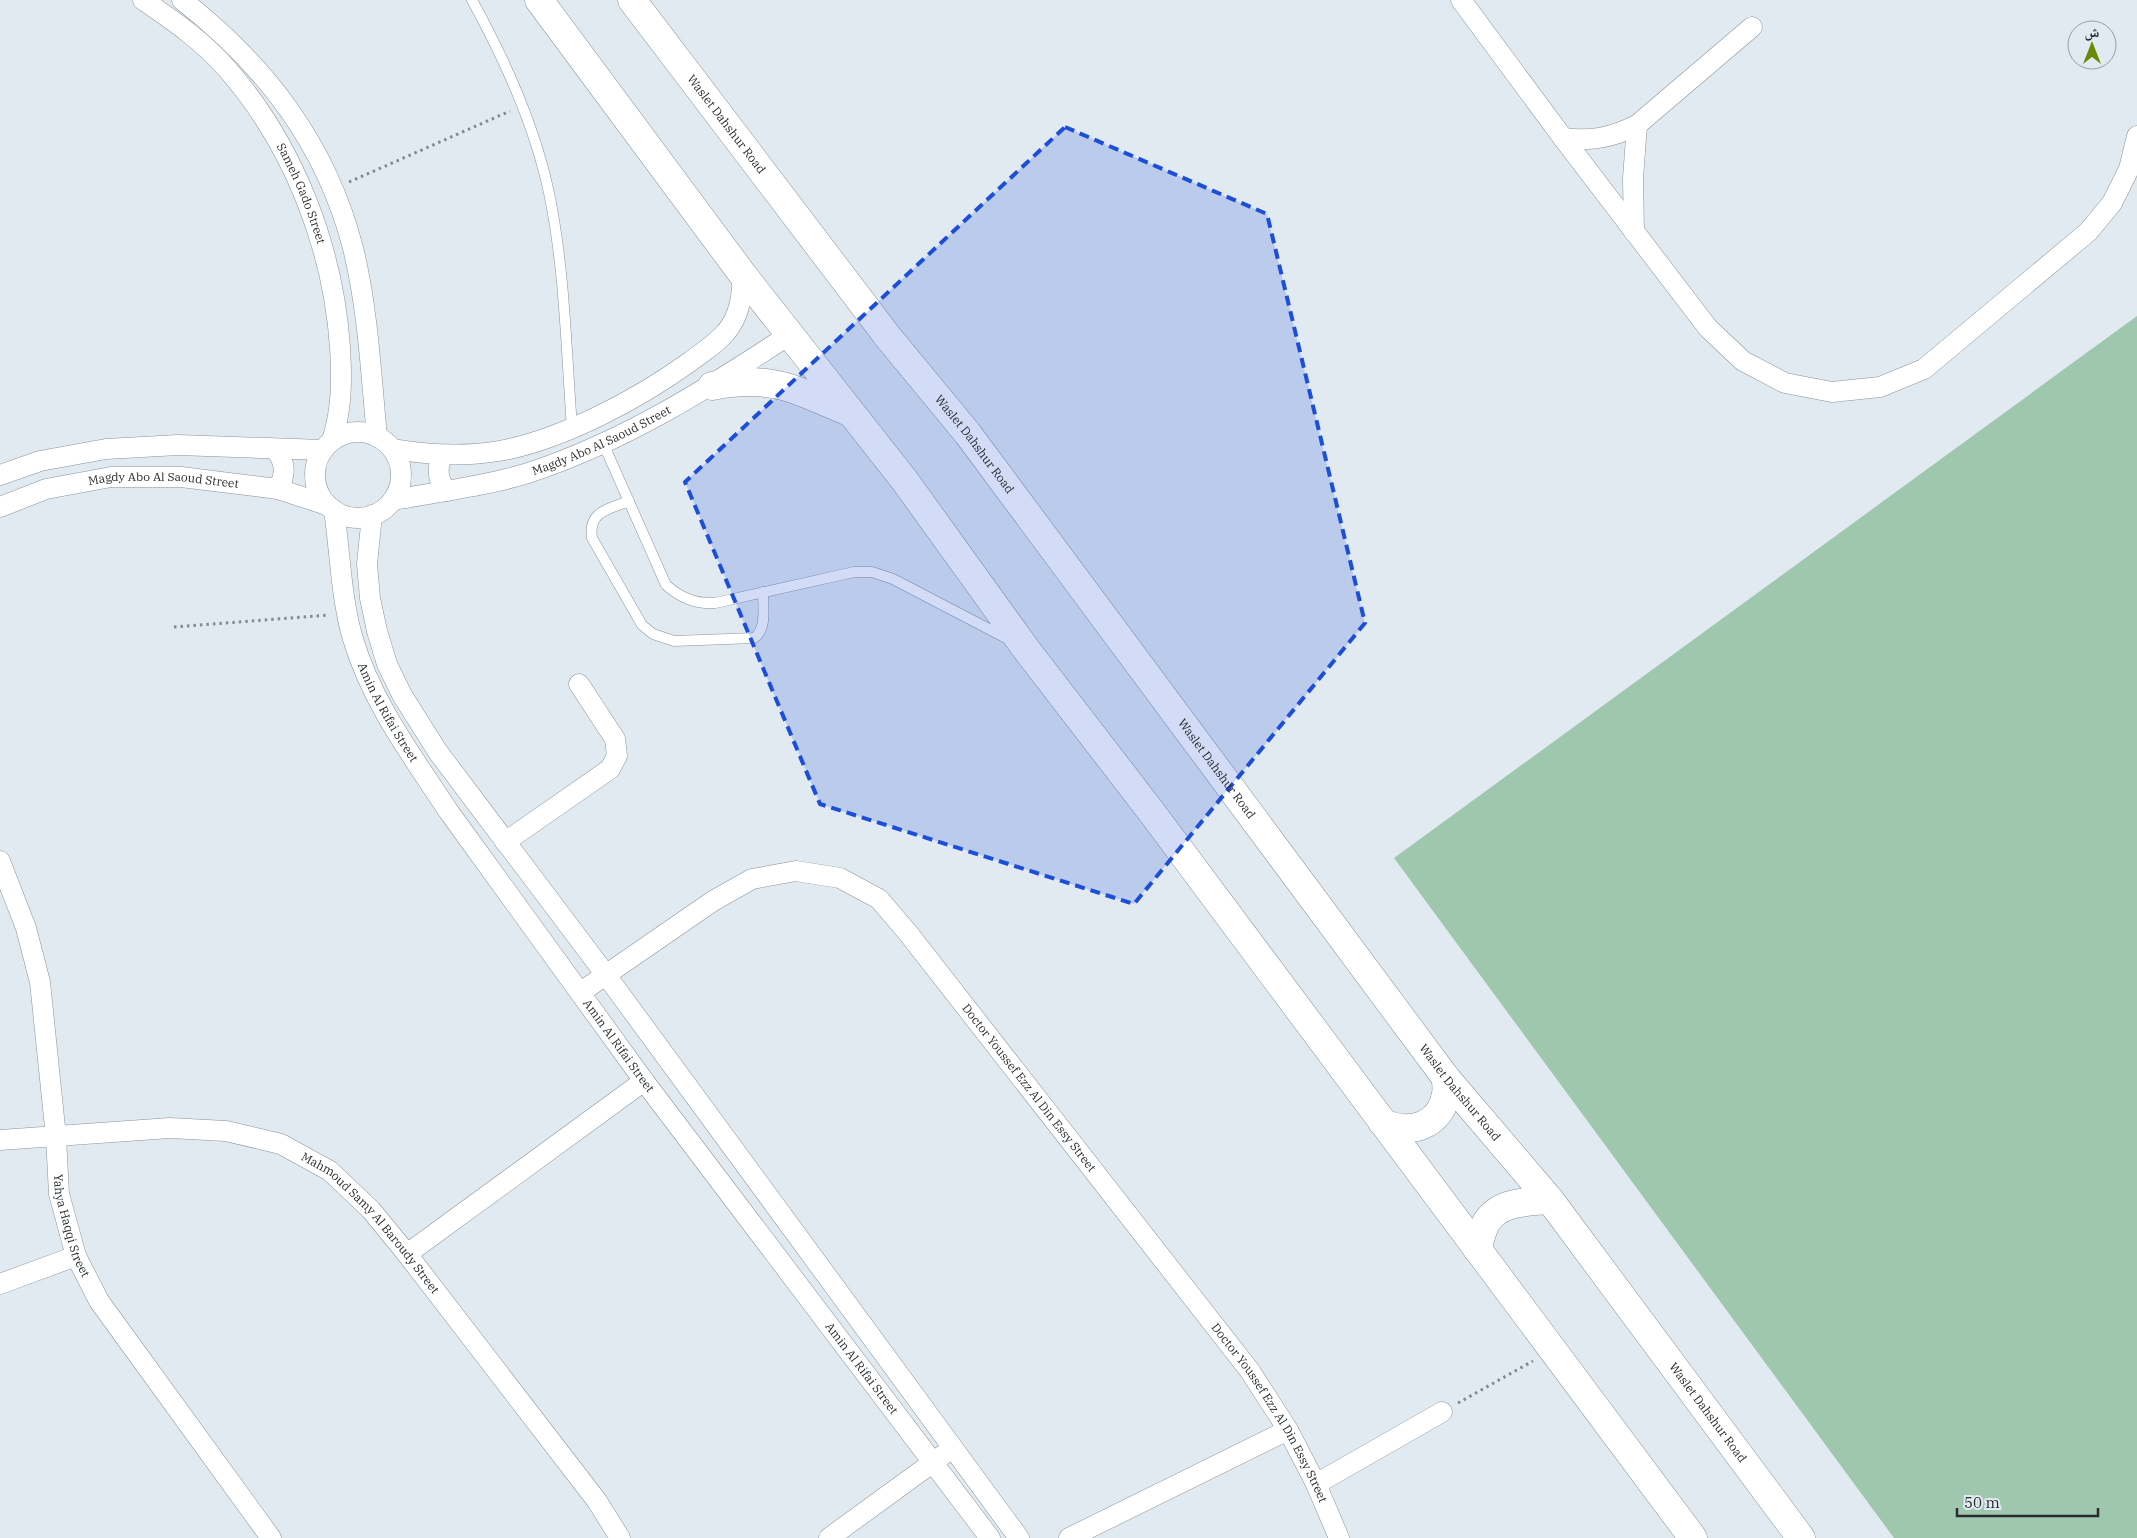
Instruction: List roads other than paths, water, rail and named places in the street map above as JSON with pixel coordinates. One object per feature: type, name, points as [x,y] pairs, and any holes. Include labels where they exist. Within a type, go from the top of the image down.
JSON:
[{"type":"main road","points":[[539,0],[743,275],[905,481],[1026,649],[1153,814],[1693,1538]]},
{"type":"main road","name":"Waslet Dahshur Road","points":[[632,0],[882,329],[968,434],[1446,1078],[1550,1200],[1801,1538]]},
{"type":"main road","points":[[712,386],[754,381],[775,383],[796,389],[854,414]]},
{"type":"main road","points":[[1382,1122],[1394,1129],[1418,1128],[1437,1116],[1446,1095],[1446,1078]]},
{"type":"main road","points":[[1478,1249],[1486,1223],[1501,1209],[1519,1202],[1550,1200]]},
{"type":"street","name":"Sameh Gado Street","points":[[143,0],[178,24],[227,69],[267,121],[303,191],[319,235],[331,280],[338,326],[342,395],[339,418],[328,446]]},
{"type":"street","points":[[182,0],[224,35],[274,88],[297,120],[317,154],[333,189],[353,248],[364,310],[377,436]]},
{"type":"street","points":[[1462,0],[1563,138],[1708,328],[1743,361],[1785,383],[1832,392],[1880,387],[1924,369],[2088,232],[2112,202],[2129,169],[2136,146]]},
{"type":"street","points":[[1563,138],[1580,141],[1600,139],[1620,134],[1637,125],[1752,27]]},
{"type":"street","points":[[1634,232],[1633,178],[1637,125]]},
{"type":"street","name":"Magdy Abo Al Saoud Street","points":[[393,449],[442,455],[472,455],[500,451],[528,444],[611,410],[660,383],[713,345],[727,331],[737,314],[742,295],[743,275]]},
{"type":"street","name":"Magdy Abo Al Saoud Street","points":[[393,500],[446,491],[525,473],[560,462],[675,408],[789,335]]},
{"type":"street","points":[[660,383],[675,408]]},
{"type":"street","points":[[354,432],[377,436],[393,449],[399,461],[402,475],[399,488],[393,500],[384,509],[372,515],[352,517],[331,507],[316,484],[318,461],[328,446],[343,435],[354,432]]},
{"type":"street","points":[[0,475],[40,461],[106,449],[178,445],[276,450],[328,446]]},
{"type":"street","points":[[276,450],[282,458],[285,469],[284,480],[278,489]]},
{"type":"street","points":[[442,455],[438,474],[440,483],[446,491]]},
{"type":"street","name":"Magdy Abo Al Saoud Street","points":[[0,507],[46,489],[111,477],[181,478],[278,489],[331,507]]},
{"type":"street","name":"Amin Al Rifai Street","points":[[331,507],[347,614],[352,638],[364,672],[380,704],[449,812],[644,1080],[990,1538]]},
{"type":"street","name":"Amin Al Rifai Street","points":[[372,515],[367,564],[370,598],[376,631],[387,664],[402,695],[438,752],[606,975],[1019,1538]]},
{"type":"street","points":[[505,842],[610,769],[617,756],[615,739],[579,684]]},
{"type":"street","name":"Yahya Haqqi Street","points":[[0,861],[26,928],[40,982],[56,1137],[59,1194],[76,1256],[99,1301],[271,1538]]},
{"type":"street","name":"Doctor Youssef Ezz Al Din Essy Street","points":[[580,992],[713,901],[752,879],[796,870],[840,878],[879,899],[908,933],[1203,1314],[1250,1371],[1288,1430],[1316,1484],[1339,1538]]},
{"type":"street","points":[[407,1254],[644,1080]]},
{"type":"street","name":"Mahmoud Samy Al Baroudy Street","points":[[0,1140],[170,1128],[226,1131],[281,1144],[330,1172],[371,1210],[407,1254],[596,1501],[620,1538]]},
{"type":"street","points":[[0,1284],[76,1256]]},
{"type":"street","points":[[1316,1484],[1442,1412]]},
{"type":"street","points":[[1069,1538],[1288,1430]]},
{"type":"street","points":[[829,1538],[953,1448]]},
{"type":"lane","points":[[472,0],[502,60],[522,106],[549,192],[556,232],[572,427]]},
{"type":"lane","points":[[603,443],[666,585],[684,598],[704,604],[715,603],[854,572],[872,572],[893,579],[1026,649]]},
{"type":"lane","points":[[629,501],[599,513],[593,522],[592,538],[642,625],[653,634],[674,641],[754,638],[758,635],[762,626],[763,592]]}]
